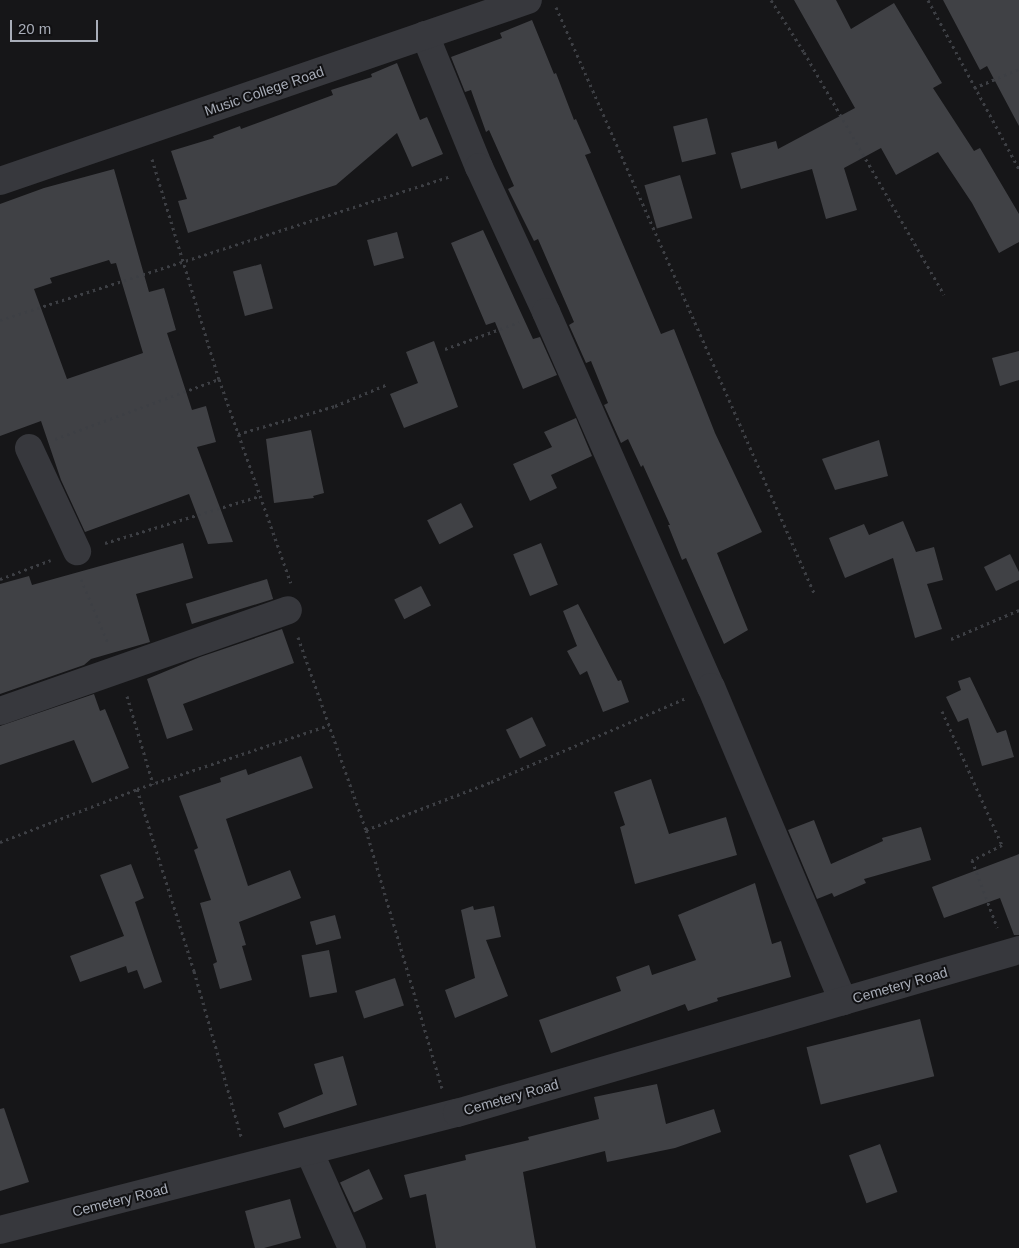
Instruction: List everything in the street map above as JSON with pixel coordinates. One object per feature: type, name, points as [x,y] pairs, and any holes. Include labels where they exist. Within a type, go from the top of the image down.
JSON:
[{"type":"street","name":"Music College Road","points":[[0,182],[528,0]]},
{"type":"street","points":[[425,35],[479,167],[546,312],[711,687],[843,1001]]},
{"type":"street","points":[[30,448],[78,552]]},
{"type":"street","points":[[0,710],[288,610]]},
{"type":"street","name":"Cemetery Road","points":[[0,1230],[457,1113],[1013,952]]},
{"type":"street","points":[[309,1151],[352,1248]]},
{"type":"path","points":[[552,0],[815,595]]},
{"type":"path","points":[[771,0],[804,52],[944,294]]},
{"type":"path","points":[[928,0],[1019,169]]},
{"type":"path","points":[[974,88],[1019,69]]},
{"type":"path","points":[[0,320],[183,264],[479,167]]},
{"type":"path","points":[[446,349],[546,312]]},
{"type":"path","points":[[30,448],[219,379]]},
{"type":"path","points":[[238,434],[335,406],[388,384]]},
{"type":"path","points":[[0,578],[260,496]]},
{"type":"path","points":[[951,639],[1019,610]]},
{"type":"path","points":[[366,830],[491,782],[711,687]]},
{"type":"path","points":[[942,711],[1002,845],[972,860],[1013,952]]},
{"type":"path","points":[[0,842],[137,789],[329,725]]},
{"type":"path","points":[[137,789],[194,971],[250,1166]]},
{"type":"building","points":[[794,0],[836,0],[851,29],[894,3],[942,83],[933,88],[974,151],[980,148],[1019,214],[1019,242],[999,253],[972,203],[938,152],[896,175],[881,148],[844,168],[857,210],[826,219],[812,169],[741,189],[731,153],[776,141],[778,149],[855,108]]},
{"type":"building","points":[[943,0],[1019,0],[1019,126],[987,66],[980,70]]},
{"type":"building","points":[[532,20],[554,74],[556,73],[574,120],[576,119],[591,153],[585,155],[661,334],[674,329],[715,433],[762,532],[717,553],[748,630],[724,644],[686,558],[682,560],[668,525],[670,525],[643,465],[641,467],[628,439],[621,443],[604,405],[608,403],[591,361],[586,363],[569,325],[574,322],[538,239],[534,241],[508,189],[514,186],[489,130],[486,132],[471,90],[465,92],[451,57],[502,38],[500,33]]},
{"type":"building","points":[[397,63],[420,120],[427,117],[443,154],[412,167],[397,133],[336,185],[188,233],[178,201],[187,199],[171,151],[214,138],[213,136],[240,126],[241,129],[333,95],[331,90],[372,77],[371,74]]},
{"type":"building","points":[[707,118],[716,154],[682,162],[673,126]]},
{"type":"building","points":[[114,169],[149,292],[164,288],[176,330],[167,333],[192,410],[206,406],[216,442],[197,447],[233,542],[208,544],[189,494],[85,532],[61,480],[41,421],[0,436],[0,204],[44,188]],"holes":[[[109,260],[111,264],[116,263],[143,353],[67,379],[34,289],[52,283],[50,278]]]},
{"type":"building","points":[[680,175],[692,218],[657,228],[644,185]]},
{"type":"building","points":[[483,230],[533,339],[540,337],[557,375],[523,389],[495,322],[486,325],[451,243]]},
{"type":"building","points":[[397,232],[404,258],[374,266],[367,240]]},
{"type":"building","points":[[261,264],[273,308],[245,316],[233,272]]},
{"type":"building","points":[[434,341],[458,407],[404,428],[390,394],[418,383],[406,352]]},
{"type":"building","points":[[1019,351],[1019,380],[1000,386],[992,358]]},
{"type":"building","points":[[576,418],[592,456],[551,475],[557,488],[530,501],[513,464],[552,447],[544,432]]},
{"type":"building","points":[[311,430],[324,493],[313,496],[314,498],[274,503],[266,439]]},
{"type":"building","points":[[879,440],[888,476],[835,490],[822,459]]},
{"type":"building","points":[[461,503],[473,527],[439,544],[427,520]]},
{"type":"building","points":[[903,521],[916,552],[934,547],[943,580],[927,584],[942,629],[915,638],[893,558],[845,578],[829,538],[864,524],[869,535]]},
{"type":"building","points":[[183,543],[193,578],[136,594],[150,642],[91,659],[84,665],[0,694],[0,584],[29,576],[32,585]]},
{"type":"building","points":[[541,543],[558,585],[530,596],[513,554]]},
{"type":"building","points":[[1010,554],[1019,572],[1019,580],[996,591],[984,567]]},
{"type":"building","points":[[267,579],[273,599],[192,624],[186,604]]},
{"type":"building","points":[[421,586],[431,606],[404,619],[394,600]]},
{"type":"building","points":[[578,604],[618,681],[621,680],[629,702],[603,712],[587,671],[580,675],[567,651],[577,646],[563,611]]},
{"type":"building","points":[[282,629],[294,663],[183,704],[193,730],[167,739],[147,679],[200,657]]},
{"type":"building","points":[[970,677],[997,733],[1006,730],[1014,757],[982,766],[968,718],[958,722],[946,697],[961,690],[958,681]]},
{"type":"building","points":[[94,694],[100,711],[105,709],[129,768],[92,783],[74,740],[0,765],[0,726]]},
{"type":"building","points":[[532,717],[546,746],[520,758],[506,730]]},
{"type":"building","points":[[301,756],[313,788],[226,819],[248,886],[290,870],[301,898],[239,922],[246,945],[242,946],[252,980],[220,989],[213,964],[217,962],[200,903],[211,900],[194,850],[198,848],[179,796],[221,782],[220,778],[246,769],[248,775]]},
{"type":"building","points":[[651,779],[669,834],[726,817],[737,855],[635,884],[620,827],[625,825],[614,792]]},
{"type":"building","points":[[814,820],[831,864],[883,841],[882,838],[921,827],[931,860],[864,879],[866,883],[834,897],[832,893],[817,899],[788,830]]},
{"type":"building","points":[[1019,854],[1019,935],[1014,935],[1000,898],[944,918],[932,887]]},
{"type":"building","points":[[131,864],[144,898],[135,902],[162,982],[144,989],[137,970],[128,973],[126,966],[80,982],[70,956],[124,936],[100,875]]},
{"type":"building","points":[[755,883],[772,944],[781,941],[791,977],[717,998],[718,1001],[688,1011],[685,1004],[551,1053],[539,1020],[621,991],[616,977],[649,965],[652,975],[696,960],[678,915]]},
{"type":"building","points":[[473,906],[474,910],[494,906],[501,937],[486,940],[508,996],[455,1018],[445,990],[475,978],[461,910]]},
{"type":"building","points":[[335,915],[341,938],[316,945],[310,922]]},
{"type":"building","points":[[329,950],[337,992],[310,998],[302,955]]},
{"type":"building","points":[[395,978],[404,1006],[364,1019],[355,991]]},
{"type":"building","points":[[920,1019],[934,1076],[821,1105],[806,1047]]},
{"type":"building","points":[[343,1056],[357,1105],[284,1128],[278,1113],[323,1094],[314,1064]]},
{"type":"building","points":[[657,1084],[666,1124],[714,1109],[721,1132],[675,1148],[607,1162],[605,1151],[523,1172],[536,1248],[436,1248],[426,1194],[410,1198],[404,1175],[466,1160],[465,1155],[529,1140],[528,1137],[599,1119],[594,1097]]},
{"type":"building","points":[[4,1108],[29,1182],[0,1191],[0,1109]]},
{"type":"building","points":[[880,1144],[897,1192],[866,1203],[849,1155]]},
{"type":"building","points":[[369,1169],[383,1199],[354,1212],[340,1183]]},
{"type":"building","points":[[290,1199],[301,1238],[264,1248],[255,1248],[245,1211]]}]
